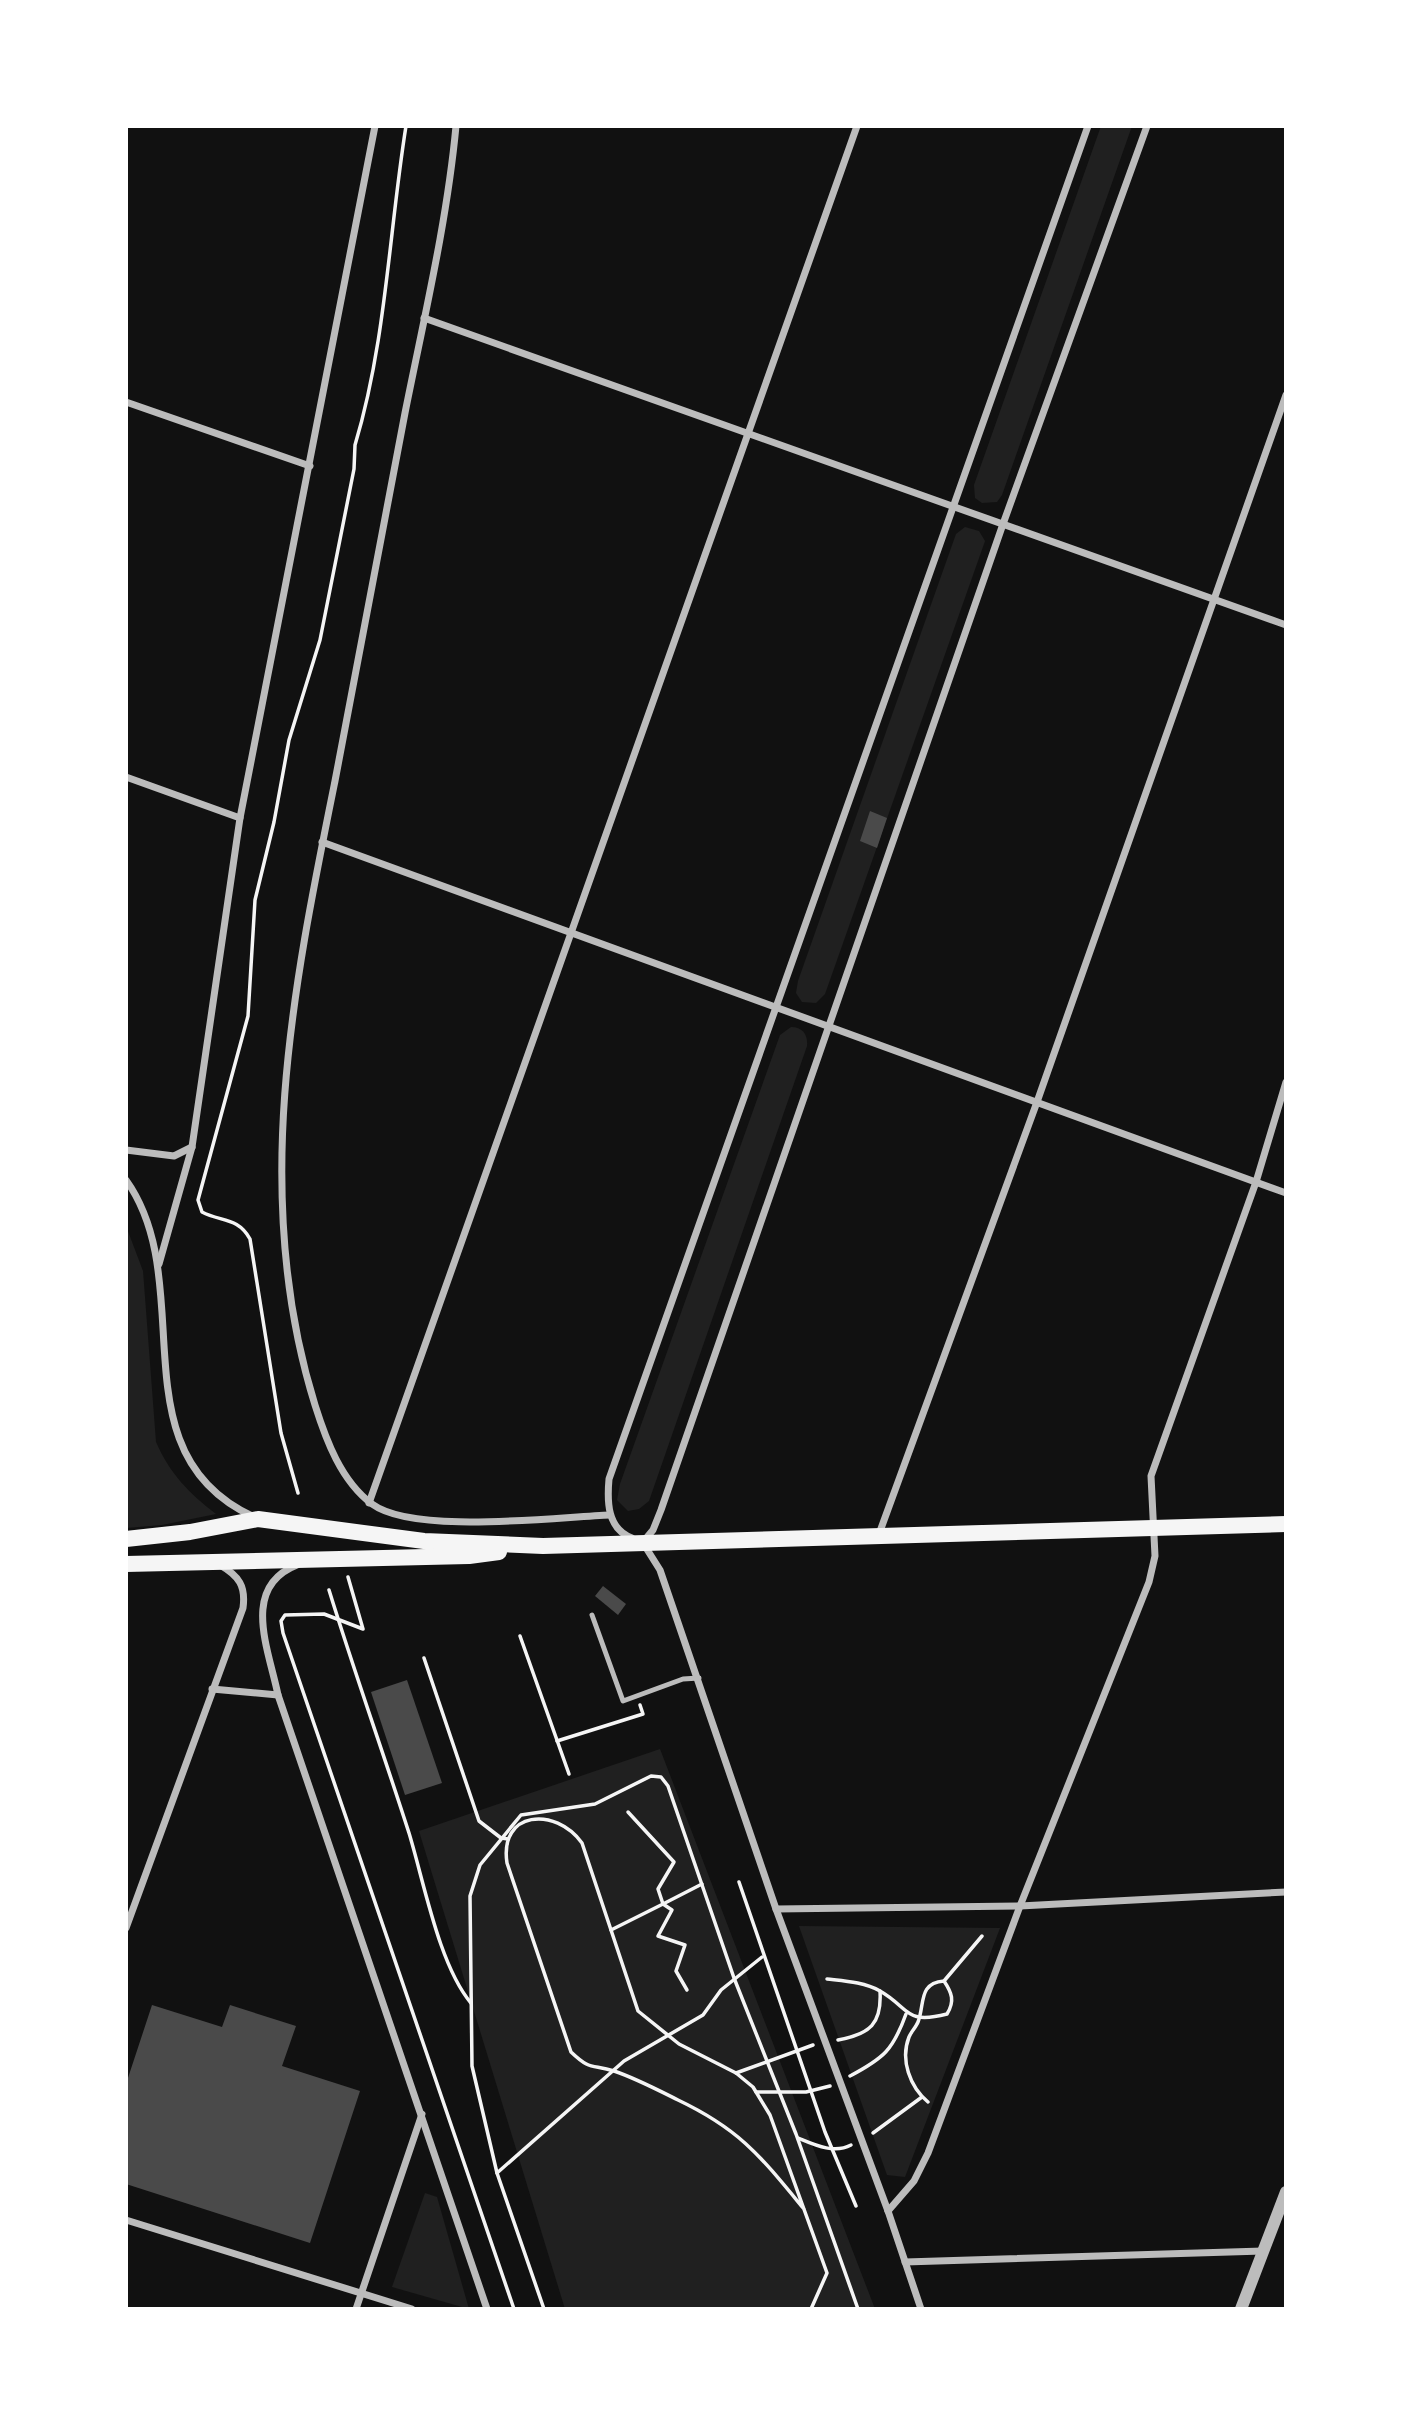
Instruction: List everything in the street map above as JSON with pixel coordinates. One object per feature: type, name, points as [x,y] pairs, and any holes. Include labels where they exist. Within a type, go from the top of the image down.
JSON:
[{"type":"main road","points":[[126,1539],[190,1532],[258,1519],[425,1542],[542,1546],[1286,1524]]},
{"type":"main road","points":[[126,1564],[468,1556],[542,1546]]},
{"type":"street","points":[[159,1264],[192,1147],[240,818],[375,126]]},
{"type":"street","points":[[456,126],[424,318],[322,842],[284,1084],[280,1152],[281,1231],[291,1315],[324,1433],[337,1463],[369,1503],[389,1514],[430,1522],[610,1515]]},
{"type":"street","points":[[369,1503],[857,126]]},
{"type":"street","points":[[920,2309],[888,2211],[776,1909],[660,1570],[642,1542],[625,1536],[610,1515],[609,1479],[1088,126]]},
{"type":"street","points":[[642,1542],[653,1530],[661,1510],[1003,524],[1147,126]]},
{"type":"street","points":[[424,318],[1286,625]]},
{"type":"street","points":[[879,1535],[1037,1102],[1286,395]]},
{"type":"street","points":[[126,402],[310,466]]},
{"type":"street","points":[[126,777],[240,818]]},
{"type":"street","points":[[322,842],[1286,1193]]},
{"type":"street","points":[[888,2211],[914,2181],[928,2153],[1020,1906],[1152,1574],[1155,1556],[1151,1476],[1256,1182],[1286,1082]]},
{"type":"street","points":[[126,1150],[174,1156],[183,1155],[192,1147]]},
{"type":"street","points":[[126,1180],[147,1218],[159,1264],[169,1411],[176,1435],[207,1486],[220,1499],[258,1519]]},
{"type":"street","points":[[326,1559],[282,1571],[269,1584],[263,1599],[262,1614],[278,1695],[487,2309]]},
{"type":"street","points":[[126,1928],[243,1608],[245,1594],[240,1579],[213,1562]]},
{"type":"street","points":[[212,1689],[278,1695]]},
{"type":"street","points":[[776,1909],[1020,1906],[1286,1892]]},
{"type":"street","points":[[356,2309],[422,2113]]},
{"type":"street","points":[[1241,2309],[1286,2192]]},
{"type":"street","points":[[126,2220],[412,2309]]},
{"type":"street","points":[[905,2262],[1264,2251]]},
{"type":"lane","points":[[592,1615],[624,1701],[684,1679],[699,1678]]},
{"type":"path","points":[[298,1493],[281,1433],[250,1239],[244,1227],[232,1220],[202,1212],[198,1200],[248,1016],[255,900],[274,822],[289,740],[320,640],[354,469],[355,445],[384,302],[391,217],[406,126]]},
{"type":"path","points":[[344,1558],[363,1629],[324,1614],[285,1615],[281,1620],[369,1889],[514,2309]]},
{"type":"path","points":[[329,1590],[393,1783],[447,1959],[459,1989],[471,2003]]},
{"type":"path","points":[[520,1636],[569,1774]]},
{"type":"path","points":[[424,1658],[479,1821],[501,1838],[508,1839]]},
{"type":"path","points":[[557,1741],[643,1714],[638,1696]]},
{"type":"path","points":[[544,2309],[497,2173],[472,2066],[470,1896],[480,1865],[521,1815],[595,1804],[651,1776],[661,1777],[668,1786],[734,1978],[797,2138],[858,2309]]},
{"type":"path","points":[[628,1812],[674,1862],[659,1889],[663,1904],[673,1910],[659,1936],[685,1945],[676,1971],[687,1990]]},
{"type":"path","points":[[804,2209],[758,2152],[737,2134],[679,2100],[612,2071],[593,2069],[583,2064],[565,2042],[507,1863],[505,1849],[508,1839],[519,1826],[535,1818],[550,1818],[573,1830],[582,1843],[638,2011],[649,2022],[670,2034],[679,2044],[736,2073],[753,2087],[771,2115],[827,2273],[811,2309]]},
{"type":"path","points":[[739,1882],[762,1956],[825,2132],[856,2206]]},
{"type":"path","points":[[611,1930],[702,1884]]},
{"type":"path","points":[[928,2102],[914,2090],[908,2073],[909,2038],[919,2017],[919,2002],[934,1982],[944,1981],[982,1936]]},
{"type":"path","points":[[497,2173],[612,2071],[703,2015],[734,1978],[762,1956]]},
{"type":"path","points":[[827,1979],[851,1981],[880,1991],[906,2014],[928,2019],[947,2014],[952,2005],[952,1993],[944,1981]]},
{"type":"shaded area","points":[[1101,126],[1132,126],[1002,495],[997,502],[982,503],[975,498],[974,485]]},
{"type":"shaded area","points":[[965,527],[979,531],[985,541],[825,994],[816,1003],[802,1002],[796,993],[798,981],[956,534]]},
{"type":"shaded area","points":[[791,1027],[804,1032],[807,1046],[649,1501],[639,1509],[628,1511],[617,1500],[620,1484],[780,1035]]},
{"type":"shaded area","points":[[126,1226],[143,1271],[156,1442],[167,1464],[181,1482],[216,1514],[162,1525],[126,1528]]},
{"type":"shaded area","points":[[660,1749],[875,2309],[565,2309],[419,1831]]},
{"type":"shaded area","points":[[799,1926],[1000,1928],[905,2177],[887,2175]]},
{"type":"shaded area","points":[[425,2193],[437,2197],[469,2309],[392,2287]]},
{"type":"building","points":[[870,811],[887,818],[877,848],[860,841]]},
{"type":"building","points":[[603,1586],[626,1604],[618,1615],[595,1596]]},
{"type":"building","points":[[407,1680],[442,1783],[405,1795],[371,1692]]},
{"type":"building","points":[[152,2005],[222,2027],[230,2005],[296,2026],[282,2066],[360,2091],[310,2243],[126,2184],[126,2084]]}]
